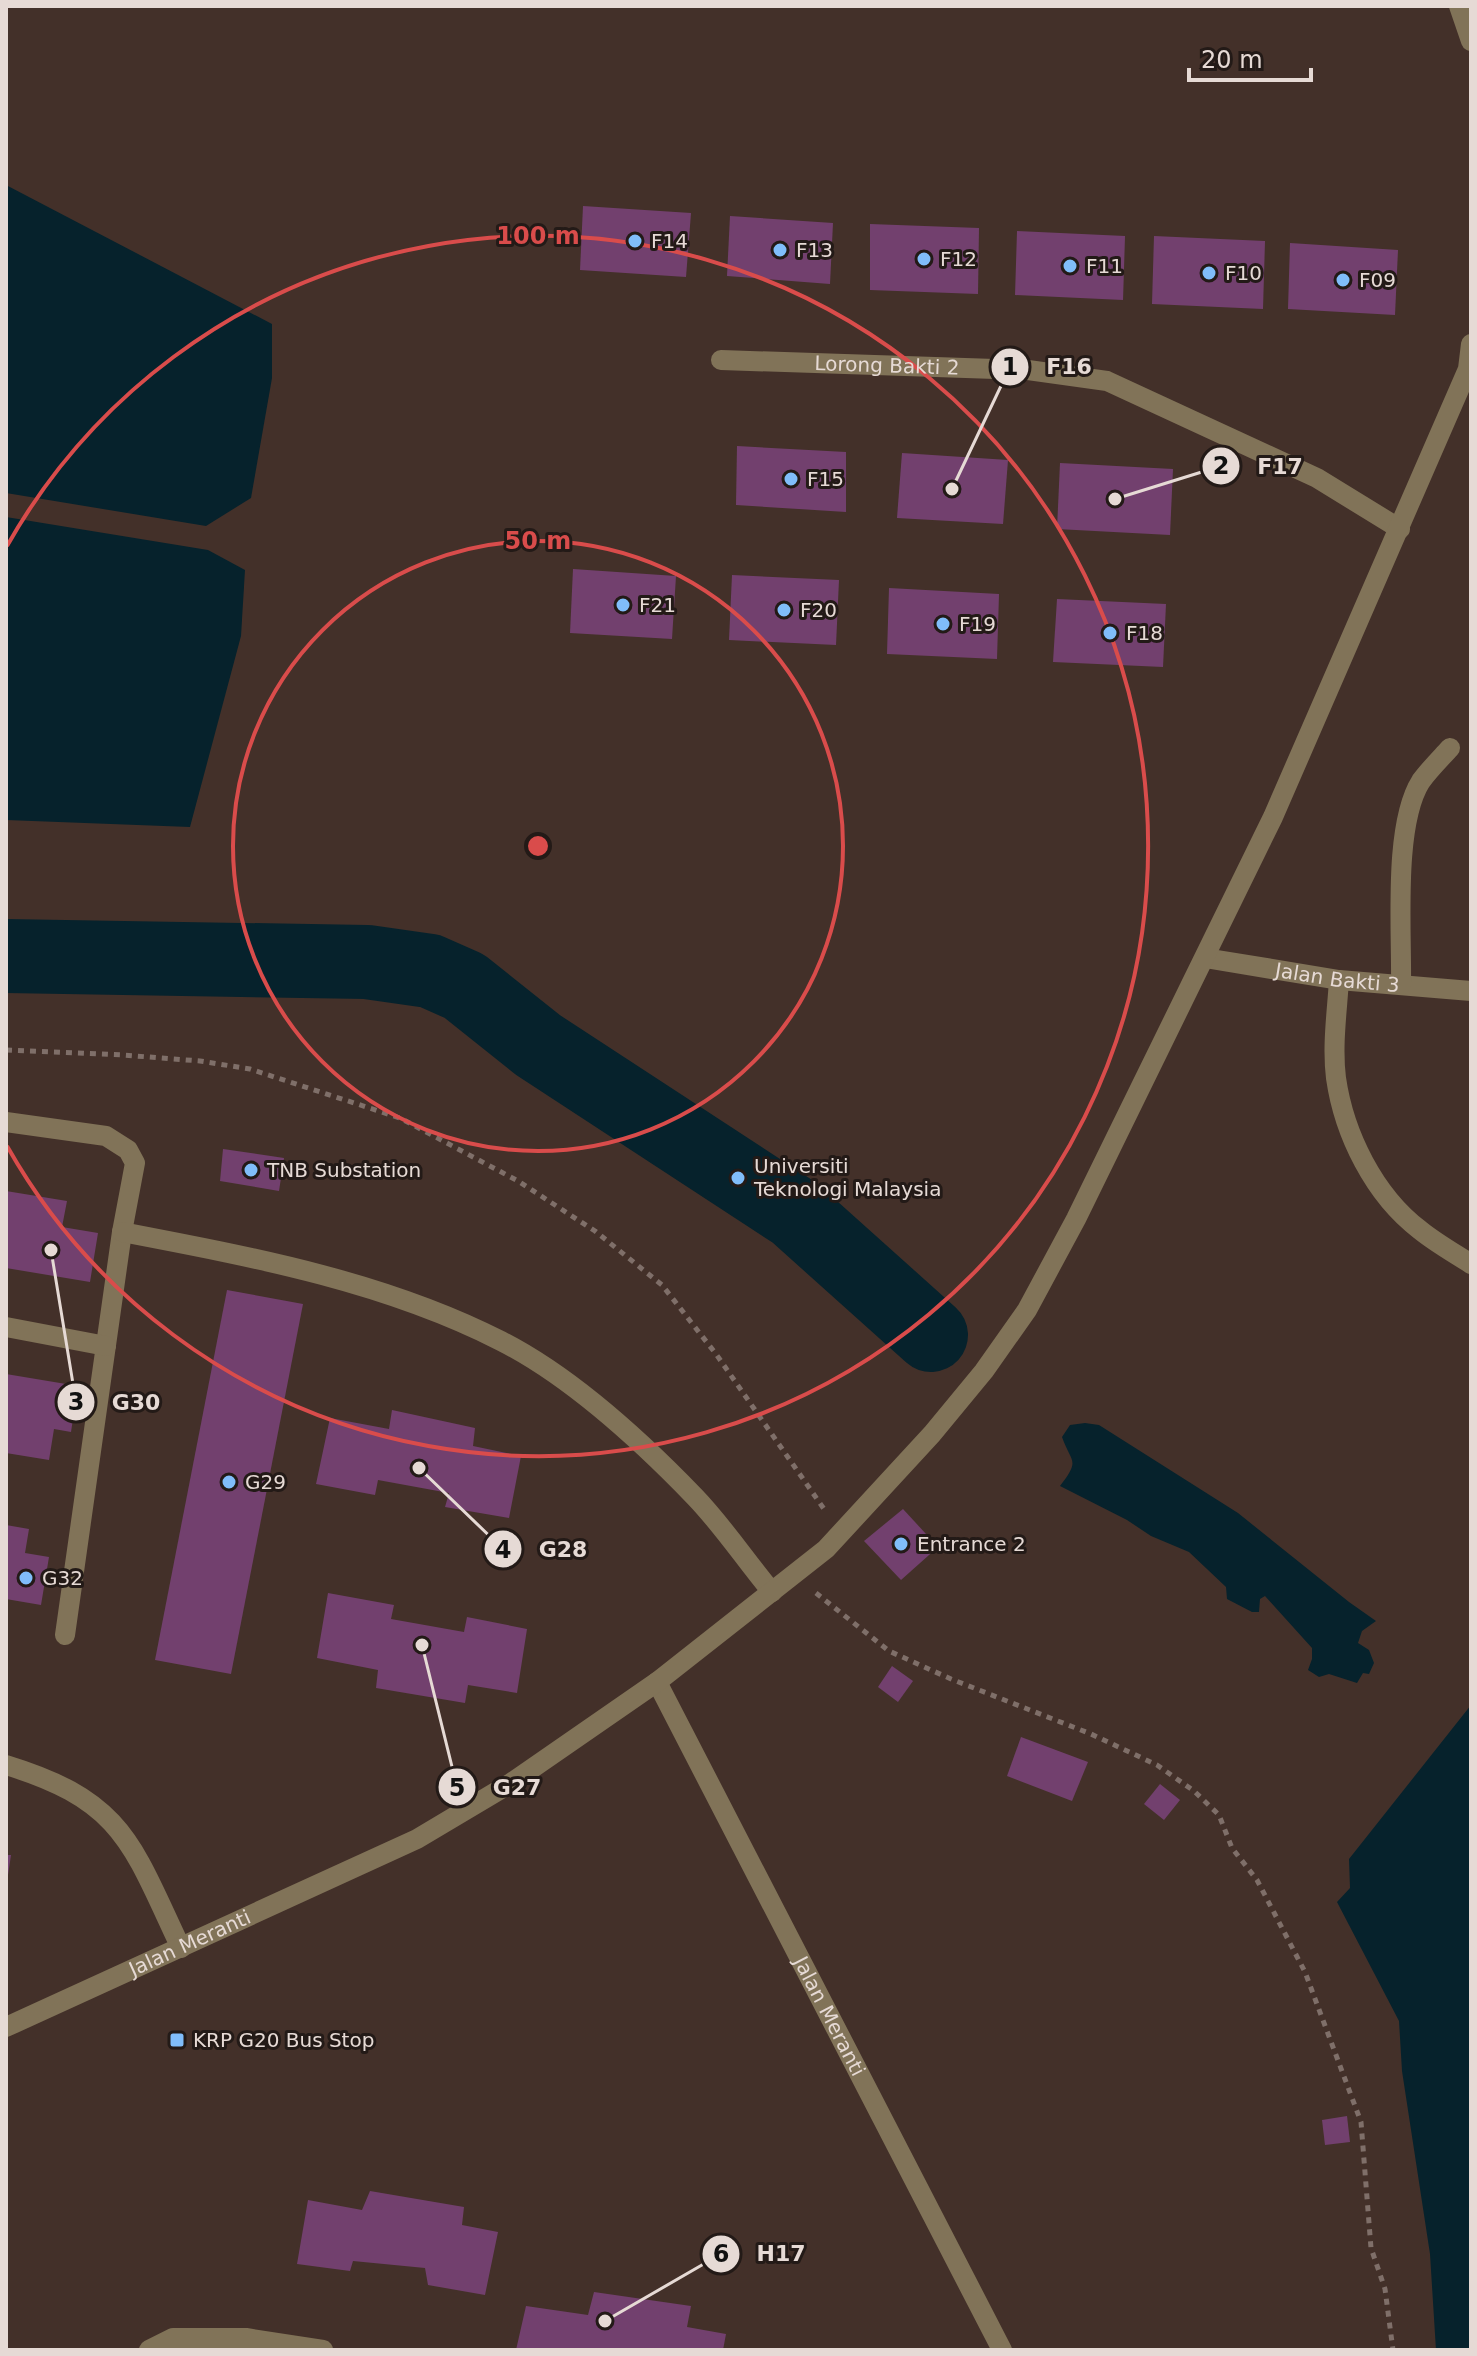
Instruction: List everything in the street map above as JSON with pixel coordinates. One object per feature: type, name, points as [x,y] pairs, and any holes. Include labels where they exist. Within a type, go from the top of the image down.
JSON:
[{"type":"street","points":[[1459,6],[1471,41]]},
{"type":"street","name":"Jalan Meranti","points":[[6,2027],[417,1839],[511,1783],[657,1682],[826,1549],[932,1434],[984,1371],[1027,1310],[1076,1219],[1273,817],[1468,369],[1471,344]]},
{"type":"street","name":"Lorong Bakti 2","points":[[721,360],[1028,370],[1107,381],[1317,478],[1400,529]]},
{"type":"street","points":[[1401,984],[1403,838],[1410,806],[1421,782],[1450,748]]},
{"type":"street","name":"Jalan Bakti 3","points":[[1205,958],[1339,980],[1471,991]]},
{"type":"street","points":[[1339,980],[1336,1076],[1344,1115],[1359,1154],[1396,1208],[1419,1230],[1471,1264]]},
{"type":"street","points":[[6,1122],[106,1136],[128,1150],[135,1163],[122,1232],[65,1635]]},
{"type":"street","points":[[122,1232],[253,1257],[352,1282],[431,1309],[504,1342],[568,1385],[634,1437],[698,1500],[772,1592]]},
{"type":"street","points":[[6,1327],[106,1346]]},
{"type":"street","name":"Jalan Meranti","points":[[657,1682],[1002,2350]]},
{"type":"street","points":[[6,1765],[69,1788],[118,1826],[139,1856],[181,1948]]},
{"type":"street","points":[[149,2350],[173,2338],[246,2338],[323,2350]]},
{"type":"path","points":[[6,1050],[123,1055],[200,1061],[250,1069],[400,1118],[518,1181],[595,1231],[662,1285],[716,1354],[841,1533]]},
{"type":"path","points":[[794,1575],[889,1651],[1091,1734],[1157,1765],[1194,1791],[1219,1815],[1232,1848],[1257,1880],[1305,1972],[1361,2122],[1371,2248],[1385,2289],[1393,2350]]},
{"type":"water","points":[[6,185],[272,324],[272,378],[251,498],[206,526],[6,493]]},
{"type":"water","points":[[6,517],[208,550],[245,570],[241,636],[190,827],[6,820]]},
{"type":"water","points":[[1070,1425],[1099,1425],[1238,1513],[1376,1621],[1362,1631],[1358,1643],[1369,1650],[1374,1663],[1369,1674],[1363,1673],[1357,1683],[1329,1674],[1319,1677],[1308,1670],[1312,1648],[1265,1596],[1260,1599],[1259,1612],[1252,1612],[1227,1599],[1226,1587],[1189,1552],[1151,1536],[1127,1520],[1060,1486],[1072,1465],[1062,1437]]},
{"type":"water","points":[[1471,1705],[1471,2350],[1436,2350],[1430,2254],[1402,2071],[1399,2021],[1337,1902],[1350,1888],[1349,1859]]},
{"type":"building","name":"F14","points":[[583,206],[691,213],[686,277],[580,270]]},
{"type":"building","name":"F13","points":[[730,216],[833,223],[830,284],[727,276]]},
{"type":"building","name":"F12","points":[[870,224],[979,228],[978,294],[870,290]]},
{"type":"building","name":"F11","points":[[1017,231],[1125,236],[1123,300],[1015,295]]},
{"type":"building","name":"F10","points":[[1154,236],[1265,241],[1263,309],[1152,304]]},
{"type":"building","name":"F09","points":[[1290,243],[1398,250],[1395,315],[1288,309]]},
{"type":"building","name":"F15","points":[[737,446],[846,452],[846,512],[736,505]]},
{"type":"building","points":[[902,453],[1008,460],[1003,524],[897,518]]},
{"type":"building","points":[[1060,463],[1173,469],[1170,535],[1057,529]]},
{"type":"building","name":"F21","points":[[573,569],[676,576],[672,639],[570,633]]},
{"type":"building","name":"F20","points":[[732,575],[839,580],[836,645],[729,640]]},
{"type":"building","name":"F19","points":[[889,588],[999,594],[997,659],[887,654]]},
{"type":"building","name":"F18","points":[[1057,599],[1166,604],[1163,667],[1053,662]]},
{"type":"building","name":"TNB Substation","points":[[223,1149],[284,1158],[279,1191],[220,1181]]},
{"type":"building","points":[[6,1191],[67,1201],[62,1227],[98,1233],[90,1282],[6,1268]]},
{"type":"building","name":"G29","points":[[227,1290],[303,1304],[231,1674],[155,1660]]},
{"type":"building","points":[[6,1374],[78,1386],[71,1432],[54,1429],[49,1460],[6,1453]]},
{"type":"building","points":[[392,1410],[475,1428],[473,1446],[521,1456],[509,1518],[445,1507],[449,1493],[378,1480],[375,1495],[316,1484],[330,1418],[389,1429]]},
{"type":"building","name":"Entrance 2","points":[[903,1509],[938,1547],[901,1580],[864,1541]]},
{"type":"building","name":"G32","points":[[6,1525],[29,1529],[25,1553],[49,1557],[41,1605],[6,1599]]},
{"type":"building","points":[[328,1593],[394,1605],[391,1619],[464,1632],[467,1617],[527,1629],[517,1693],[468,1685],[465,1703],[376,1688],[378,1670],[317,1658]]},
{"type":"building","points":[[892,1666],[913,1681],[898,1702],[878,1687]]},
{"type":"building","points":[[1021,1737],[1088,1762],[1072,1801],[1007,1776]]},
{"type":"building","points":[[1160,1784],[1180,1800],[1164,1820],[1144,1804]]},
{"type":"building","points":[[6,1855],[11,1855],[8,1875],[6,1875]]},
{"type":"building","points":[[1347,2116],[1350,2142],[1325,2145],[1322,2120]]},
{"type":"building","points":[[370,2191],[464,2207],[462,2225],[498,2232],[485,2295],[428,2285],[425,2268],[353,2261],[350,2271],[297,2264],[308,2200],[362,2210]]},
{"type":"building","points":[[594,2292],[691,2306],[687,2327],[726,2334],[723,2350],[516,2350],[526,2306],[588,2315]]},
{"type":"waterway","points":[[6,956],[367,962],[430,971],[464,986],[538,1045],[795,1213],[931,1335]]},
{"type":"place","name":"F14","points":[[635,241]]},
{"type":"place","name":"F13","points":[[780,250]]},
{"type":"place","name":"F12","points":[[924,259]]},
{"type":"place","name":"F11","points":[[1070,266]]},
{"type":"place","name":"F10","points":[[1209,273]]},
{"type":"place","name":"F09","points":[[1343,280]]},
{"type":"place","name":"F15","points":[[791,479]]},
{"type":"place","name":"F16","points":[[952,489]]},
{"type":"place","name":"F17","points":[[1115,499]]},
{"type":"place","name":"F21","points":[[623,605]]},
{"type":"place","name":"F20","points":[[784,610]]},
{"type":"place","name":"F19","points":[[943,624]]},
{"type":"place","name":"F18","points":[[1110,633]]},
{"type":"place","name":"TNB Substation","points":[[251,1170]]},
{"type":"place","name":"Universiti Teknologi Malaysia","points":[[738,1178]]},
{"type":"place","name":"G30","points":[[51,1250]]},
{"type":"place","name":"G28","points":[[419,1468]]},
{"type":"place","name":"G29","points":[[229,1482]]},
{"type":"place","name":"Entrance 2","points":[[901,1544]]},
{"type":"place","name":"G32","points":[[26,1578]]},
{"type":"place","name":"G27","points":[[422,1645]]},
{"type":"place","name":"KRP G20 Bus Stop","points":[[177,2040]]},
{"type":"place","name":"H17","points":[[605,2321]]}]
